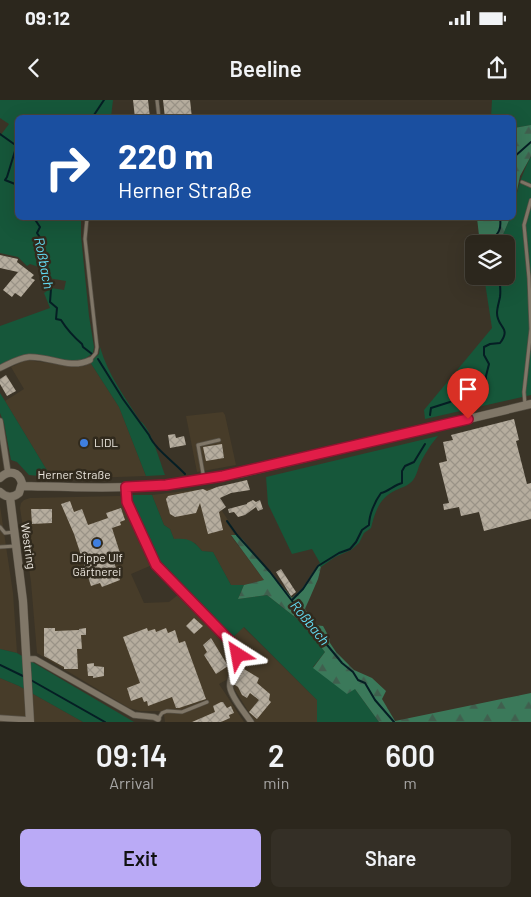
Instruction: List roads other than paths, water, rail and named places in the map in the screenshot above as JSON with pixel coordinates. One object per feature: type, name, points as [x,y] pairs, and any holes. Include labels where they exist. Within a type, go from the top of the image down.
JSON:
[{"type":"main road","name":"Herner Straße","points":[[22,486],[126,487],[156,486],[204,480],[528,404]]},
{"type":"main road","points":[[0,478],[8,473],[14,473],[19,476],[22,486],[19,493],[10,497],[0,492]]},
{"type":"main road","name":"Westring","points":[[10,497],[23,602],[30,721]]},
{"type":"street","points":[[0,368],[15,360],[30,357],[73,364],[90,360]]},
{"type":"street","points":[[0,421],[8,473]]},
{"type":"street","name":"Herner Straße","points":[[126,487],[127,502],[156,565],[236,648],[238,655],[230,683],[230,690],[251,722]]},
{"type":"street","points":[[27,661],[35,659],[134,715],[154,717],[158,720]]},
{"type":"street","name":"Westring","points":[[0,718],[30,721]]},
{"type":"lane","points":[[157,100],[159,115]]},
{"type":"lane","points":[[522,182],[531,186]]},
{"type":"lane","points":[[528,404],[524,392],[530,329],[529,278],[524,225],[531,200]]},
{"type":"lane","points":[[88,220],[84,239],[97,347],[96,353],[90,360]]},
{"type":"lane","points":[[204,480],[198,444],[219,440]]},
{"type":"lane","points":[[0,527],[5,534],[15,532]]},
{"type":"lane","points":[[0,547],[17,546]]},
{"type":"lane","points":[[158,720],[162,713],[171,711],[182,712],[206,702]]},
{"type":"waterway","name":"Roßbach","points":[[94,115],[104,100]]},
{"type":"waterway","points":[[0,134],[14,144]]},
{"type":"waterway","name":"Roßbach","points":[[15,138],[15,151]]},
{"type":"waterway","points":[[516,155],[531,142]]},
{"type":"waterway","name":"Roßbach","points":[[15,151],[5,180],[15,184]]},
{"type":"waterway","name":"Roßbach","points":[[35,220],[40,227],[37,233],[41,239],[39,257],[47,269],[49,289],[51,289],[50,302],[57,308],[56,319],[61,320],[83,347],[92,354]]},
{"type":"waterway","points":[[496,235],[499,230],[500,220]]},
{"type":"waterway","points":[[430,415],[431,408],[459,397],[475,397],[482,394],[486,389],[486,376],[489,364],[484,355],[484,347],[500,343],[505,334],[497,313],[500,285]]},
{"type":"waterway","name":"Roßbach","points":[[98,359],[155,445],[185,474]]},
{"type":"waterway","points":[[292,600],[303,589],[318,566],[339,553],[350,549],[356,542],[362,530],[369,525],[373,508],[381,493],[402,483],[402,471],[405,466],[414,462],[425,444]]},
{"type":"waterway","name":"Roßbach","points":[[227,521],[342,663],[353,672],[358,680],[365,683],[375,700],[394,722]]},
{"type":"waterway","points":[[0,665],[25,677]]},
{"type":"waterway","points":[[29,679],[105,722]]},
{"type":"place","name":"LIDL","points":[[84,443]]},
{"type":"place","name":"Drippe Ulf Gärtnerei","points":[[97,543]]}]
